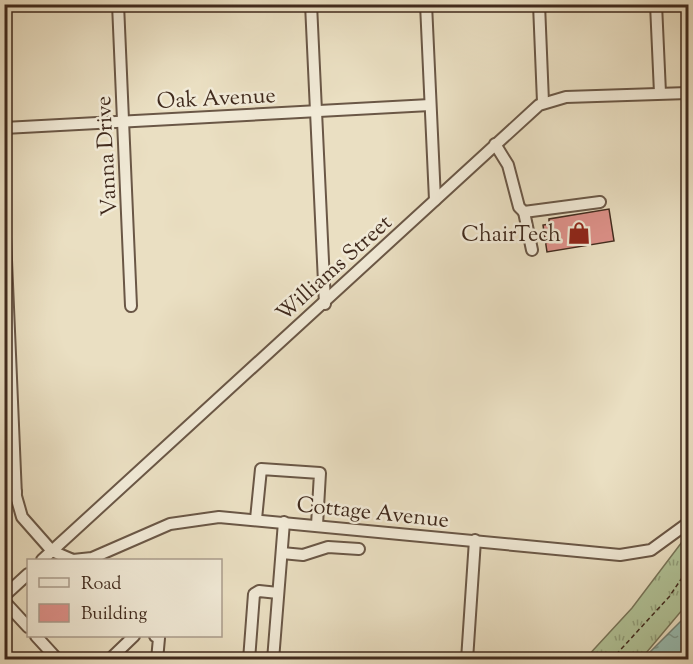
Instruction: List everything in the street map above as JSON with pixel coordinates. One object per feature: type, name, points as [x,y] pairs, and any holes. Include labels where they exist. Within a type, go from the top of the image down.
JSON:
[{"type":"street","name":"Vanna Drive","points":[[118,4],[131,306]]},
{"type":"street","points":[[311,4],[325,304]]},
{"type":"street","points":[[426,4],[435,200]]},
{"type":"street","points":[[539,4],[543,102],[560,98],[688,93]]},
{"type":"street","points":[[656,4],[660,93]]},
{"type":"street","name":"Williams Street","points":[[44,559],[543,102]]},
{"type":"street","name":"Oak Avenue","points":[[4,128],[430,105]]},
{"type":"street","points":[[495,144],[504,154],[519,207],[524,212],[532,250]]},
{"type":"street","points":[[524,212],[600,202]]},
{"type":"street","points":[[4,213],[16,492],[22,517],[52,551]]},
{"type":"street","points":[[256,519],[261,469],[320,473],[317,525]]},
{"type":"street","points":[[4,502],[16,492]]},
{"type":"street","name":"Cottage Avenue","points":[[82,559],[92,558],[170,524],[194,519],[256,519],[620,555],[651,550],[688,522]]},
{"type":"street","points":[[273,660],[284,522]]},
{"type":"street","points":[[467,660],[475,540]]},
{"type":"street","points":[[282,553],[303,555],[328,547],[359,549]]},
{"type":"street","name":"Cottage Avenue","points":[[52,551],[71,559]]},
{"type":"street","points":[[4,596],[27,574]]},
{"type":"street","points":[[249,660],[254,594],[259,591],[278,593]]},
{"type":"street","points":[[4,601],[27,626]]},
{"type":"street","points":[[37,637],[58,660]]},
{"type":"street","points":[[109,660],[133,637]]},
{"type":"street","points":[[157,637],[159,638],[158,660]]},
{"type":"path","points":[[611,660],[669,597],[688,569]]},
{"type":"green space","points":[[688,534],[688,603],[641,659],[585,659],[632,608]]},
{"type":"water","points":[[688,614],[688,659],[643,659]]},
{"type":"building","name":"ChairTech","points":[[609,209],[614,241],[547,252],[543,225],[549,224],[549,219]]},
{"type":"place","name":"ChairTech","points":[[579,233]]}]
